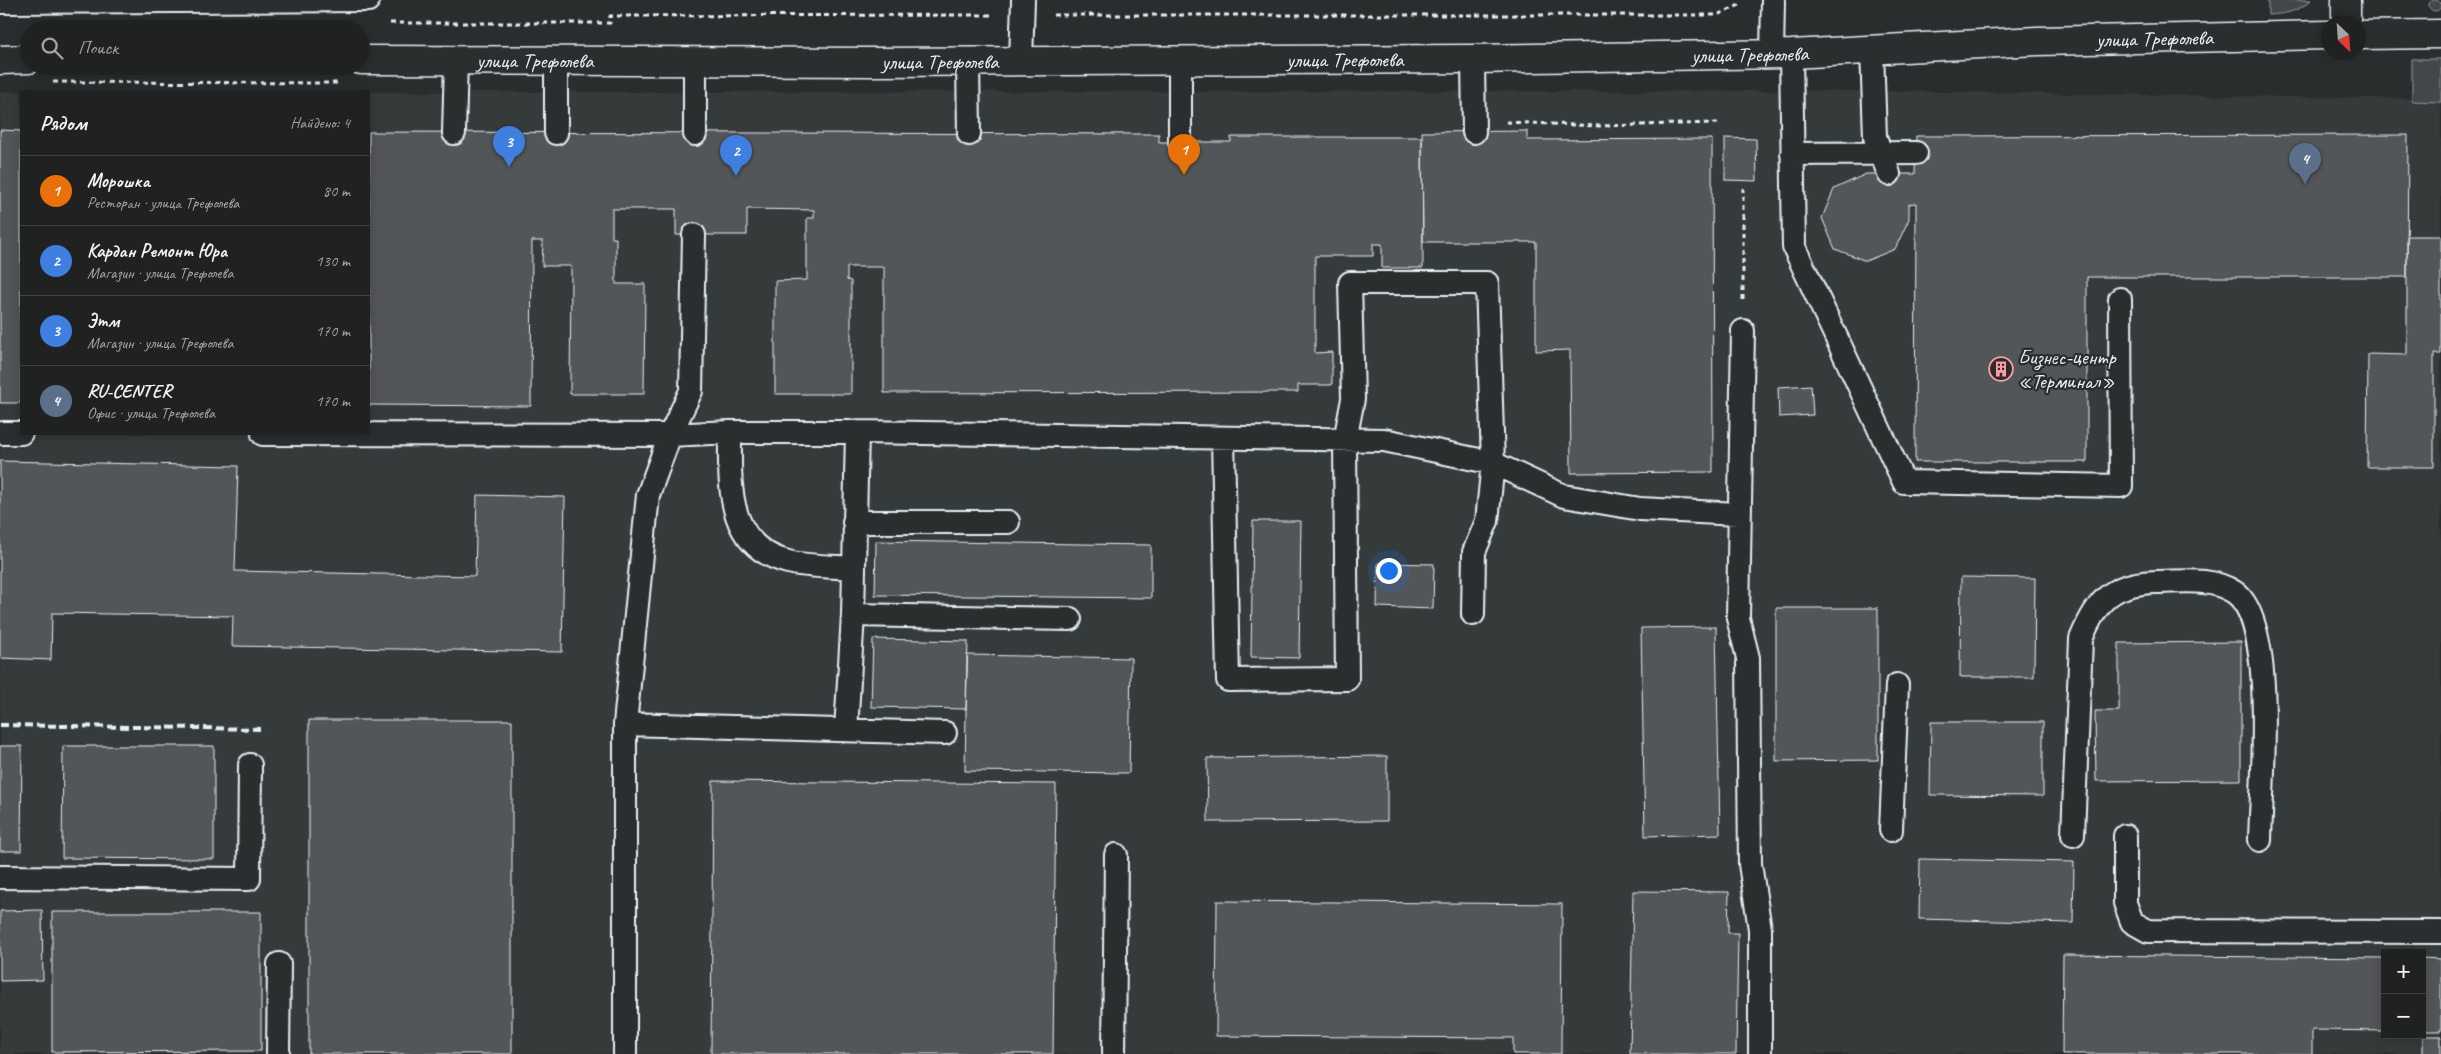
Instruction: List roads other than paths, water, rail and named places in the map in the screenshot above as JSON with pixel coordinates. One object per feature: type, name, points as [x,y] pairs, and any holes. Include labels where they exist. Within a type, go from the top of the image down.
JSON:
[{"type":"street","points":[[2346,0],[2346,15]]},
{"type":"street","points":[[2366,35],[2441,34]]},
{"type":"street","name":"улица Трефолева","points":[[370,60],[1473,60],[1782,54],[2037,41],[2321,35]]},
{"type":"street","points":[[0,60],[20,59]]},
{"type":"lane","points":[[0,2],[368,0]]},
{"type":"lane","points":[[1773,0],[1782,54],[1792,154],[1794,247],[1904,482],[2121,486],[2120,299]]},
{"type":"lane","points":[[1021,61],[1022,8]]},
{"type":"lane","points":[[1872,50],[1875,137],[1889,174]]},
{"type":"lane","points":[[454,132],[456,60]]},
{"type":"lane","points":[[1180,60],[1180,142]]},
{"type":"lane","points":[[1473,60],[1474,126]]},
{"type":"lane","points":[[556,61],[556,133]]},
{"type":"lane","points":[[695,61],[695,134]]},
{"type":"lane","points":[[968,61],[969,134]]},
{"type":"lane","points":[[1792,154],[1916,153]]},
{"type":"lane","points":[[625,1054],[625,724],[648,495],[670,435],[691,391],[694,235]]},
{"type":"lane","points":[[1223,438],[1228,680],[1348,679],[1345,440],[1353,399],[1350,283],[1487,283],[1493,463],[1487,521],[1474,552],[1473,614]]},
{"type":"lane","points":[[1743,331],[1738,514],[1738,618],[1748,658],[1750,864],[1760,929],[1760,1054]]},
{"type":"lane","points":[[730,432],[730,483],[738,520],[758,550],[788,562],[854,568]]},
{"type":"lane","points":[[370,434],[670,435],[730,432],[857,432],[1384,440],[1493,463],[1564,496],[1640,509],[1738,514]]},
{"type":"lane","points":[[846,730],[853,615],[857,432]]},
{"type":"lane","points":[[854,522],[1008,522]]},
{"type":"lane","points":[[2073,835],[2081,639],[2092,613],[2112,591],[2142,582],[2208,582],[2235,592],[2250,613],[2260,642],[2264,676],[2260,840]]},
{"type":"lane","points":[[853,615],[1070,619]]},
{"type":"lane","points":[[1891,830],[1897,685]]},
{"type":"lane","points":[[625,724],[946,733]]},
{"type":"lane","points":[[0,877],[249,879],[250,765]]},
{"type":"lane","points":[[2125,836],[2125,903],[2132,922],[2148,931],[2441,932]]},
{"type":"lane","points":[[1114,1054],[1116,855]]},
{"type":"lane","points":[[278,1054],[279,964]]},
{"type":"railway","points":[[0,725],[264,729]]},
{"type":"place","name":"Этм","points":[[509,167]]},
{"type":"place","name":"Морошка","points":[[1184,175]]},
{"type":"place","name":"Кардан Ремонт Юра","points":[[736,176]]},
{"type":"place","name":"RU-CENTER","points":[[2305,184]]},
{"type":"place","name":"Бизнес-центр «Терминал»","points":[[2001,369]]}]
